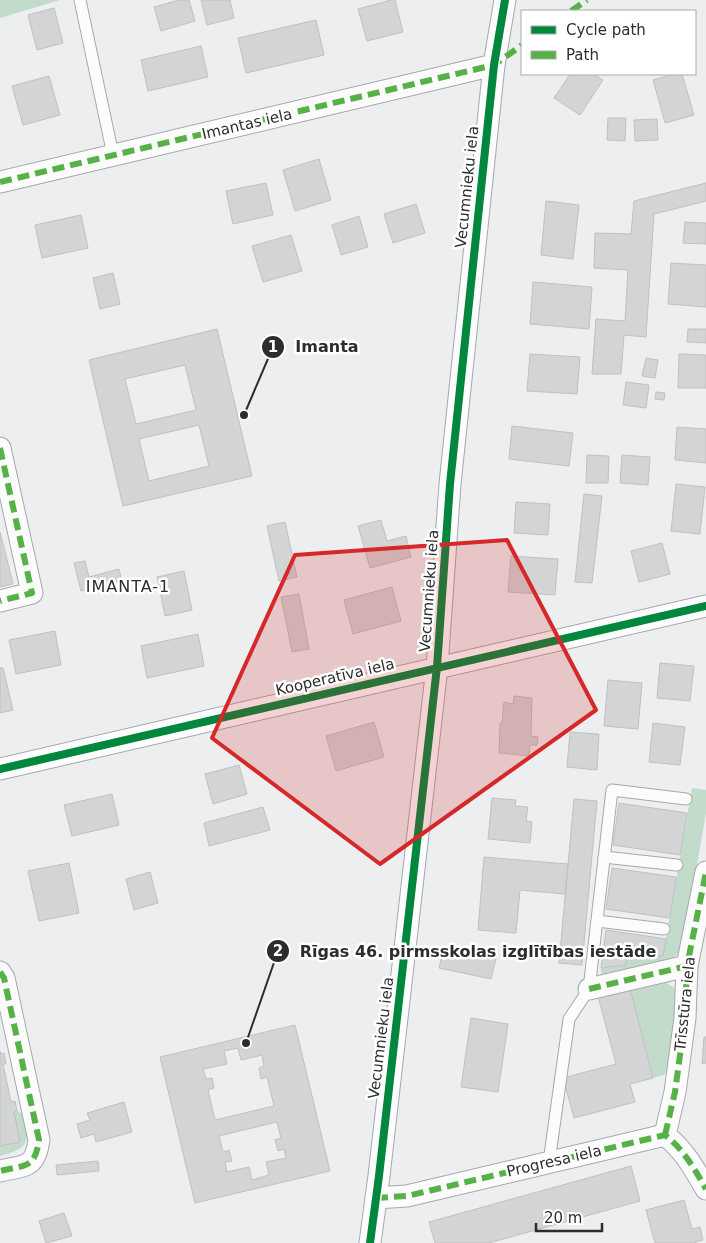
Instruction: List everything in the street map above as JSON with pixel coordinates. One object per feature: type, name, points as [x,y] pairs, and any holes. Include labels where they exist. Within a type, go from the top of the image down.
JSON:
[{"type":"street","name":"Vecumnieku iela","points":[[370,1243],[437,667],[450,484],[494,64],[505,0]]},
{"type":"street","name":"Imantas iela","points":[[0,182],[494,64]]},
{"type":"street","points":[[0,448],[32,593],[0,601]]},
{"type":"street","name":"Kooperatīva iela","points":[[0,769],[706,606]]},
{"type":"street","name":"Trīsstūra iela","points":[[664,1135],[675,1092],[685,1018],[687,966],[706,872]]},
{"type":"street","points":[[589,989],[687,966]]},
{"type":"street","points":[[0,972],[4,978],[39,1140],[37,1155],[29,1164],[0,1171]]},
{"type":"street","points":[[664,1135],[676,1145],[692,1164],[706,1189]]},
{"type":"street","name":"Progresa iela","points":[[376,1198],[407,1196],[664,1135]]},
{"type":"lane","points":[[80,0],[113,155]]},
{"type":"lane","points":[[549,1162],[569,1019],[589,989],[612,790],[686,799]]},
{"type":"lane","points":[[604,857],[677,865]]},
{"type":"lane","points":[[597,920],[664,929]]},
{"type":"highlighted area","points":[[507,540],[596,710],[380,864],[212,738],[295,555]]},
{"type":"green space","points":[[0,0],[60,0],[0,18]]},
{"type":"green space","points":[[692,788],[706,790],[706,813],[683,945],[678,954],[668,961],[601,974],[601,968],[626,965],[627,956],[645,958],[663,955]]},
{"type":"green space","points":[[664,981],[674,988],[678,996],[669,1069],[664,1075],[653,1078],[630,988]]},
{"type":"green space","points":[[17,1111],[25,1115],[27,1133],[25,1143],[17,1150],[0,1156],[0,1146],[20,1142],[14,1112]]},
{"type":"building","points":[[179,0],[189,0],[195,21],[161,31],[154,7]]},
{"type":"building","points":[[201,0],[230,0],[234,18],[207,25]]},
{"type":"building","points":[[395,0],[403,32],[367,41],[358,9]]},
{"type":"building","points":[[54,8],[63,43],[37,50],[28,15]]},
{"type":"building","points":[[316,20],[324,55],[246,73],[238,38]]},
{"type":"building","points":[[201,46],[208,77],[148,91],[141,60]]},
{"type":"building","points":[[569,75],[596,75],[603,80],[580,115],[554,98]]},
{"type":"building","points":[[670,75],[682,75],[694,115],[665,123],[653,80]]},
{"type":"building","points":[[49,76],[60,115],[23,125],[12,86]]},
{"type":"building","points":[[608,118],[626,118],[625,141],[607,140]]},
{"type":"building","points":[[657,119],[658,140],[635,141],[634,120]]},
{"type":"building","points":[[319,159],[331,200],[295,211],[283,170]]},
{"type":"building","points":[[266,183],[273,215],[233,224],[226,191]]},
{"type":"building","points":[[706,183],[706,201],[654,214],[646,337],[624,335],[621,374],[592,374],[596,319],[625,321],[628,270],[594,268],[595,233],[631,234],[634,201]]},
{"type":"building","points":[[546,201],[579,205],[573,259],[541,255]]},
{"type":"building","points":[[416,204],[425,233],[393,243],[384,214]]},
{"type":"building","points":[[81,215],[88,248],[42,258],[35,225]]},
{"type":"building","points":[[359,216],[368,247],[341,255],[332,225]]},
{"type":"building","points":[[685,222],[706,223],[706,244],[683,243]]},
{"type":"building","points":[[291,235],[302,271],[263,282],[252,246]]},
{"type":"building","points":[[671,263],[706,265],[706,307],[668,304]]},
{"type":"building","points":[[113,273],[120,304],[100,309],[93,278]]},
{"type":"building","points":[[533,282],[592,287],[589,329],[530,324]]},
{"type":"building","points":[[217,329],[252,476],[123,506],[89,360]],"holes":[[[185,365],[196,410],[136,424],[125,379]],[[199,425],[209,466],[149,481],[139,439]]]},
{"type":"building","points":[[688,329],[706,329],[706,343],[687,342]]},
{"type":"building","points":[[530,354],[580,357],[577,394],[527,391]]},
{"type":"building","points":[[679,354],[706,355],[706,388],[678,388]]},
{"type":"building","points":[[646,358],[658,360],[655,378],[642,376]]},
{"type":"building","points":[[626,382],[649,385],[646,408],[623,405]]},
{"type":"building","points":[[656,392],[665,393],[664,400],[655,399]]},
{"type":"building","points":[[512,426],[573,433],[569,466],[509,459]]},
{"type":"building","points":[[677,427],[706,429],[706,463],[675,460]]},
{"type":"building","points":[[587,455],[609,456],[608,483],[586,483]]},
{"type":"building","points":[[622,455],[650,457],[648,485],[620,483]]},
{"type":"building","points":[[676,484],[705,487],[700,534],[671,531]]},
{"type":"building","points":[[584,494],[602,496],[592,583],[575,582]]},
{"type":"building","points":[[516,502],[550,504],[548,535],[514,533]]},
{"type":"building","points":[[381,520],[387,541],[406,536],[411,557],[370,568],[358,526]]},
{"type":"building","points":[[285,522],[297,577],[279,581],[267,526]]},
{"type":"building","points":[[0,532],[13,584],[0,587]]},
{"type":"building","points":[[662,543],[670,574],[639,582],[631,551]]},
{"type":"building","points":[[511,556],[558,559],[555,595],[508,592]]},
{"type":"building","points":[[85,561],[89,577],[119,569],[122,581],[81,591],[74,563]]},
{"type":"building","points":[[184,571],[192,610],[165,616],[157,577]]},
{"type":"building","points":[[392,587],[401,621],[353,634],[344,600]]},
{"type":"building","points":[[299,594],[309,649],[292,652],[281,597]]},
{"type":"building","points":[[55,631],[61,665],[16,674],[9,640]]},
{"type":"building","points":[[198,634],[204,666],[147,678],[141,646]]},
{"type":"building","points":[[660,663],[694,666],[690,701],[657,698]]},
{"type":"building","points":[[0,668],[3,668],[13,710],[0,713]]},
{"type":"building","points":[[608,680],[642,683],[638,729],[604,726]]},
{"type":"building","points":[[514,696],[532,698],[531,736],[538,737],[537,745],[530,745],[529,756],[499,753],[500,723],[502,723],[504,702],[513,704]]},
{"type":"building","points":[[374,722],[384,757],[336,771],[326,736]]},
{"type":"building","points":[[653,723],[685,727],[680,765],[649,762]]},
{"type":"building","points":[[570,732],[599,734],[597,770],[567,767]]},
{"type":"building","points":[[239,765],[247,794],[213,804],[205,774]]},
{"type":"building","points":[[112,794],[119,825],[72,836],[64,805]]},
{"type":"building","points":[[492,798],[516,800],[515,806],[528,807],[526,821],[532,822],[530,843],[488,839]]},
{"type":"building","points":[[574,799],[597,801],[582,965],[559,963]]},
{"type":"building","points":[[619,803],[687,813],[680,855],[613,845]]},
{"type":"building","points":[[263,807],[270,830],[209,846],[204,823]]},
{"type":"building","points":[[484,857],[568,864],[565,894],[520,890],[516,933],[478,930]]},
{"type":"building","points":[[69,863],[79,913],[39,921],[28,871]]},
{"type":"building","points":[[612,868],[676,877],[670,918],[606,909]]},
{"type":"building","points":[[150,872],[158,903],[134,910],[126,879]]},
{"type":"building","points":[[606,930],[666,939],[663,956],[645,958],[627,956],[626,965],[601,968]]},
{"type":"building","points":[[444,947],[496,958],[491,979],[439,968]]},
{"type":"building","points":[[630,988],[653,1078],[630,1084],[635,1102],[574,1118],[563,1078],[616,1064],[598,996]]},
{"type":"building","points":[[471,1018],[508,1024],[498,1092],[461,1087]]},
{"type":"building","points":[[295,1025],[330,1171],[195,1203],[160,1057]],"holes":[[[238,1048],[241,1060],[262,1055],[264,1066],[259,1068],[261,1079],[267,1077],[274,1106],[215,1120],[208,1090],[214,1088],[212,1078],[206,1079],[203,1069],[227,1064],[224,1051]],[[277,1122],[281,1138],[275,1140],[278,1151],[284,1149],[286,1158],[266,1162],[269,1175],[252,1180],[249,1167],[227,1172],[225,1162],[232,1161],[229,1150],[223,1152],[219,1136]]]},
{"type":"building","points":[[704,1037],[706,1037],[706,1063],[702,1064]]},
{"type":"building","points":[[0,1051],[1,1054],[4,1053],[6,1064],[3,1064],[11,1102],[15,1101],[17,1111],[14,1112],[20,1142],[0,1146]]},
{"type":"building","points":[[124,1102],[132,1132],[96,1142],[94,1134],[81,1138],[77,1124],[90,1120],[87,1113]]},
{"type":"building","points":[[98,1161],[99,1171],[57,1175],[56,1165]]},
{"type":"building","points":[[631,1166],[640,1201],[489,1243],[435,1243],[429,1222]]},
{"type":"building","points":[[684,1200],[692,1229],[700,1227],[703,1240],[696,1243],[655,1243],[646,1210]]},
{"type":"building","points":[[64,1213],[72,1236],[46,1243],[39,1221]]},
{"type":"marked path","points":[[572,10],[587,0]]},
{"type":"marked path","points":[[0,182],[494,65],[521,46]]},
{"type":"marked path","points":[[0,448],[32,593],[0,601]]},
{"type":"marked path","points":[[665,1135],[675,1092],[685,1018],[687,966],[706,872]]},
{"type":"marked path","points":[[589,989],[687,966]]},
{"type":"marked path","points":[[0,972],[4,978],[39,1140],[35,1156],[31,1161],[22,1166],[0,1171]]},
{"type":"marked path","points":[[376,1198],[407,1196],[665,1135],[683,1153],[706,1189]]},
{"type":"cycle path","points":[[370,1243],[437,667],[450,484],[494,65],[505,0]]},
{"type":"cycle path","points":[[0,769],[706,606]]},
{"type":"place","name":"Imanta","points":[[244,415]]},
{"type":"place","name":"Rīgas 46. pirmsskolas izglītības iestāde","points":[[246,1043]]},
{"type":"district","name":"IMANTA-1","points":[[128,586]]}]
